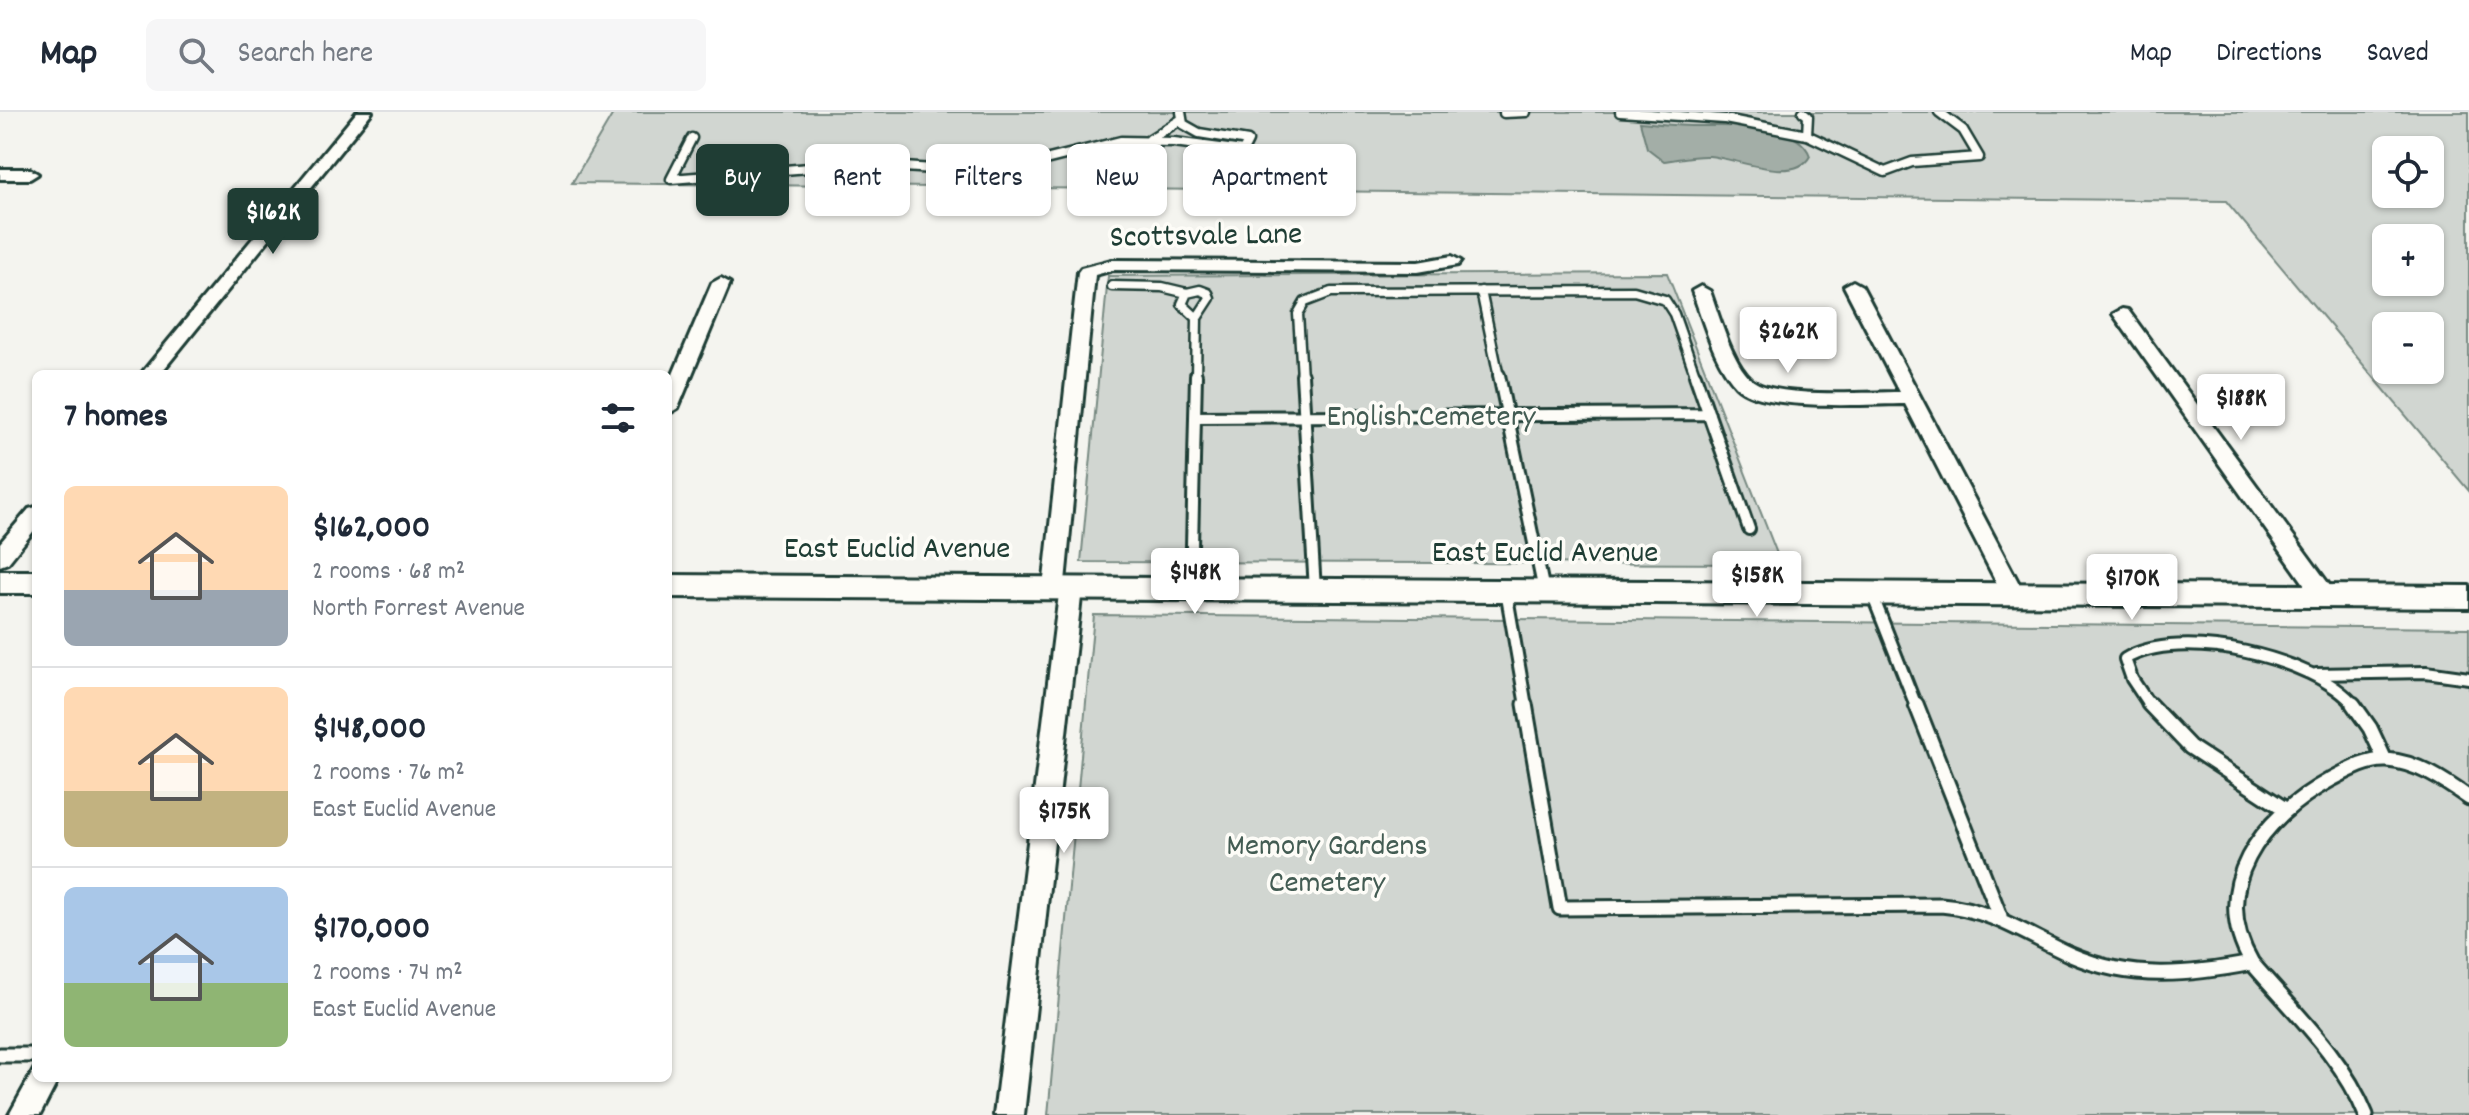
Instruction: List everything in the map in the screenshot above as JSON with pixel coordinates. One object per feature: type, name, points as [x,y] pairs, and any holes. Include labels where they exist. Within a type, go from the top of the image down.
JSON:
[{"type":"main road","points":[[0,582],[32,582]]},
{"type":"main road","name":"East Euclid Avenue","points":[[672,586],[2469,597]]},
{"type":"street","points":[[153,370],[365,112]]},
{"type":"street","points":[[0,174],[30,174]]},
{"type":"street","name":"Scottsvale Lane","points":[[1062,588],[1087,272],[1112,265],[1418,267],[1452,261]]},
{"type":"street","points":[[672,399],[721,283]]},
{"type":"street","points":[[1853,286],[2014,595]]},
{"type":"street","points":[[1701,291],[1735,370],[1747,385],[1781,396],[1911,398]]},
{"type":"street","points":[[2122,314],[2325,596]]},
{"type":"street","points":[[0,558],[32,519]]},
{"type":"street","points":[[1009,1115],[1062,588]]},
{"type":"street","points":[[24,1115],[43,1082]]},
{"type":"lane","points":[[1504,113],[1526,112]]},
{"type":"lane","points":[[1620,112],[1725,119],[1807,135],[1885,172],[1912,162],[1979,157],[1963,130],[1939,112]]},
{"type":"lane","points":[[1803,112],[1808,116],[1807,135]]},
{"type":"lane","points":[[692,138],[671,179],[860,164],[960,174],[992,173],[1022,169],[1078,148],[1150,139],[1243,151],[1248,141],[1199,133],[1183,124],[1182,116],[1150,139]]},
{"type":"lane","points":[[1112,286],[1162,287],[1187,293],[1200,290],[1208,293],[1210,298],[1197,318],[1191,589]]},
{"type":"lane","points":[[1481,291],[1544,591]]},
{"type":"lane","points":[[1315,590],[1298,314],[1305,302],[1331,292],[1634,291],[1658,296],[1671,305],[1749,529]]},
{"type":"lane","points":[[1187,293],[1182,304],[1197,318]]},
{"type":"lane","points":[[1195,417],[1709,414]]},
{"type":"lane","points":[[1506,591],[1560,908],[1951,906],[2000,916],[2059,949],[2122,972],[2158,977],[2200,974],[2252,963]]},
{"type":"lane","points":[[1872,594],[2000,916]]},
{"type":"lane","points":[[2285,809],[2204,761],[2184,744],[2167,727],[2131,679],[2125,659],[2137,650],[2152,646],[2204,647],[2285,663],[2316,674],[2349,698],[2369,727],[2385,760]]},
{"type":"lane","points":[[2316,674],[2426,672],[2469,678]]},
{"type":"lane","points":[[2366,1115],[2358,1095],[2323,1046],[2252,963],[2235,926],[2240,876],[2257,843],[2285,809],[2317,786],[2365,763],[2385,760],[2410,766],[2469,798]]},
{"type":"lane","points":[[0,1055],[32,1055]]},
{"type":"green space","points":[[614,112],[2469,112],[2469,491],[2379,384],[2444,384],[2444,312],[2372,312],[2372,375],[2226,201],[1356,192],[1356,144],[1183,144],[1183,190],[1167,189],[1167,144],[1067,144],[1067,188],[1051,188],[1051,144],[926,144],[926,187],[910,187],[910,144],[805,144],[805,186],[789,185],[789,144],[696,144],[696,184],[572,183]]},
{"type":"green space","name":"English Cemetery","points":[[1667,273],[1781,564],[1081,562],[1108,276]]},
{"type":"green space","name":"Memory Gardens Cemetery","points":[[1094,615],[2469,628],[2469,1115],[1048,1115]]},
{"type":"shaded area","points":[[1640,122],[1742,126],[1777,131],[1803,144],[1810,156],[1792,169],[1764,168],[1709,156],[1664,161],[1647,148]]}]
